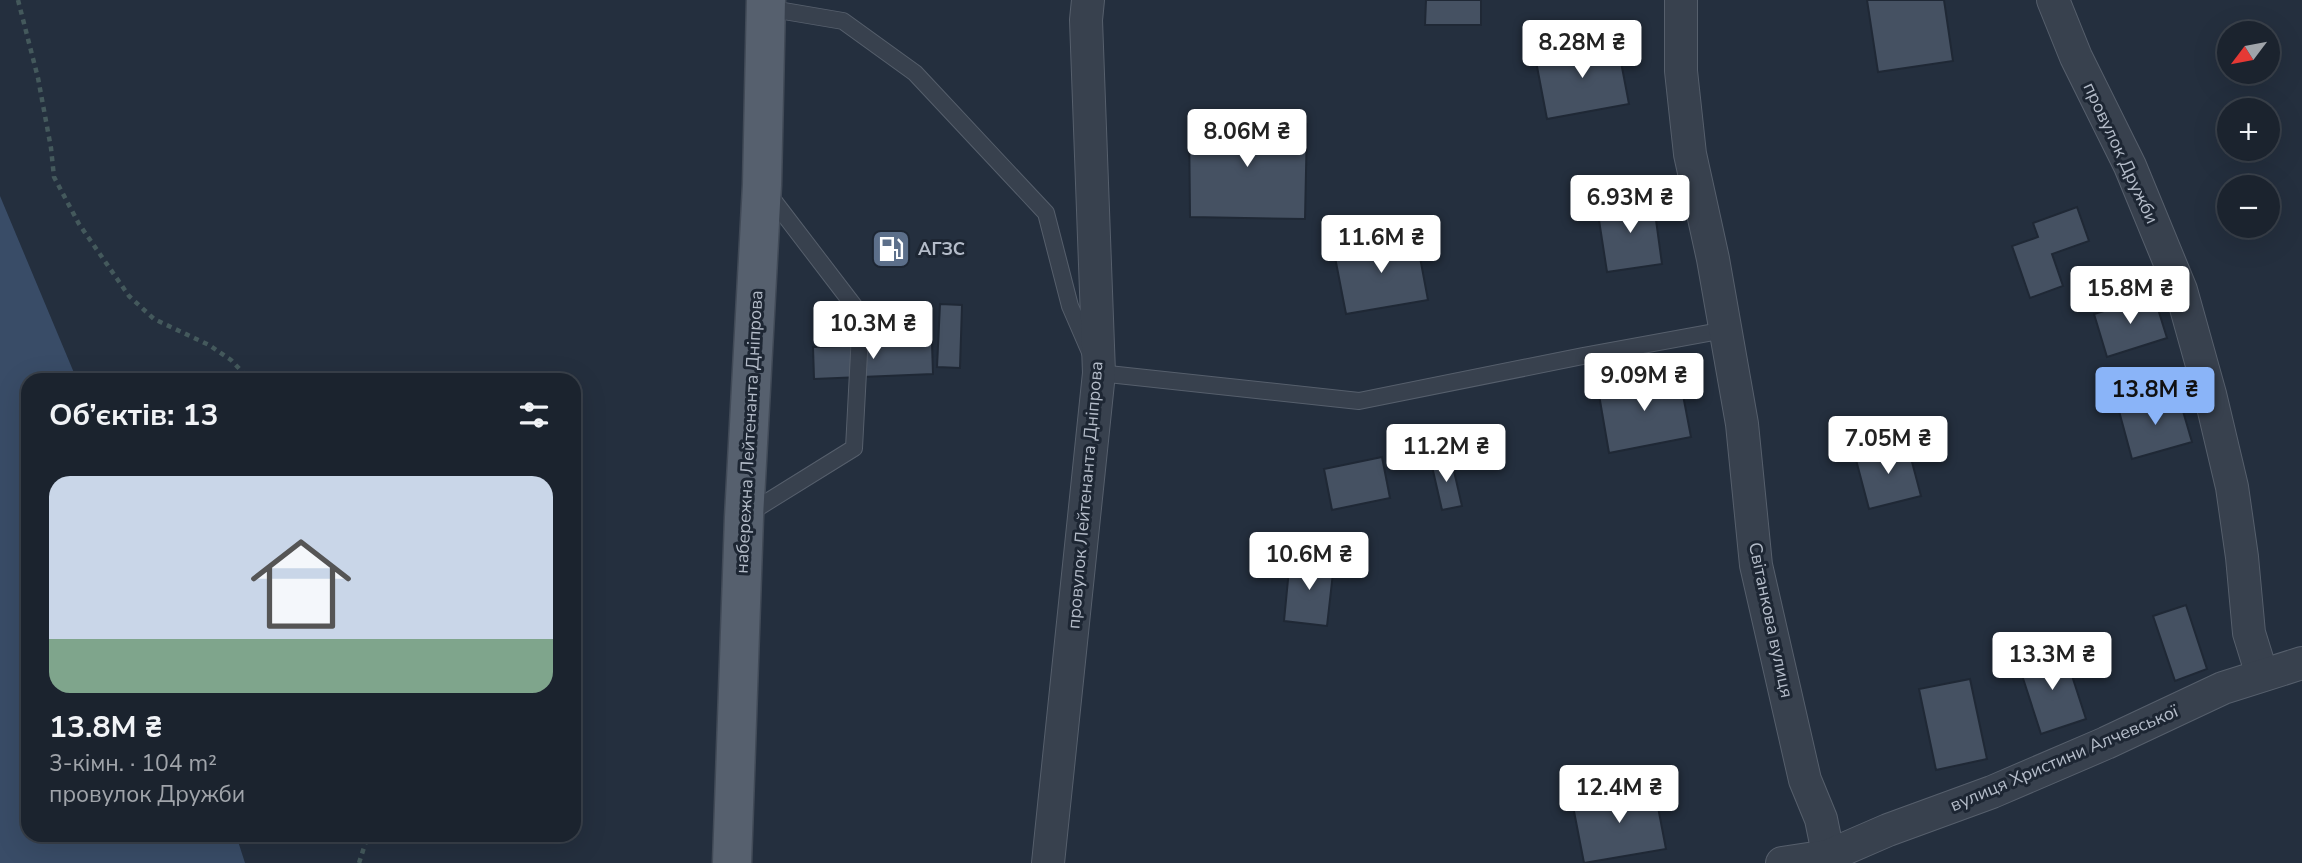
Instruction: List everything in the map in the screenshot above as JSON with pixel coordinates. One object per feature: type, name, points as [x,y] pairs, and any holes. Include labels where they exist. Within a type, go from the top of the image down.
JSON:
[{"type":"main road","name":"набережна Лейтенанта Дніпрова","points":[[732,863],[744,517],[762,185],[766,4]]},
{"type":"street","name":"провулок Лейтенанта Дніпрова","points":[[1048,863],[1100,373],[1086,34],[1088,0]]},
{"type":"street","name":"Світанкова вулиця","points":[[1681,0],[1681,71],[1690,155],[1713,259],[1742,425],[1756,565],[1805,780],[1821,819],[1829,859]]},
{"type":"street","name":"провулок Дружби","points":[[2053,0],[2076,57],[2130,166],[2181,290],[2232,487],[2249,633],[2262,675]]},
{"type":"street","name":"вулиця Христини Алчевської","points":[[1782,863],[1829,859],[1888,830],[1992,792],[2106,743],[2223,688],[2302,663]]},
{"type":"lane","points":[[766,4],[843,21],[915,73],[1046,214],[1070,306],[1100,373],[1359,401],[1725,330]]},
{"type":"lane","points":[[744,517],[854,447],[861,315],[762,185]]},
{"type":"path","points":[[18,0],[38,78],[54,177],[79,224],[129,296],[154,319],[209,345],[231,360],[243,373]]},
{"type":"path","points":[[359,863],[366,842]]},
{"type":"water","points":[[0,196],[74,373],[21,373],[21,842],[238,842],[245,863],[0,863]]},
{"type":"building","points":[[1426,0],[1481,0],[1481,25],[1425,25]]},
{"type":"building","points":[[1867,0],[1944,0],[1953,61],[1878,72]]},
{"type":"building","points":[[1617,41],[1629,104],[1547,119],[1535,56]]},
{"type":"building","points":[[1189,118],[1307,124],[1305,219],[1190,217]]},
{"type":"building","points":[[1653,198],[1662,264],[1607,272],[1597,207]]},
{"type":"building","points":[[2077,207],[2089,241],[2052,254],[2063,286],[2030,298],[2012,246],[2038,237],[2033,223]]},
{"type":"building","points":[[1416,236],[1428,300],[1346,314],[1334,252]]},
{"type":"building","points":[[2154,296],[2167,338],[2107,357],[2094,314]]},
{"type":"building","points":[[940,304],[962,305],[960,368],[937,367]]},
{"type":"building","points":[[932,343],[933,374],[814,379],[813,347]]},
{"type":"building","points":[[1679,374],[1691,437],[1609,453],[1598,389]]},
{"type":"building","points":[[2178,394],[2192,442],[2132,459],[2119,411]]},
{"type":"building","points":[[1907,443],[1921,496],[1869,509],[1855,456]]},
{"type":"building","points":[[1382,457],[1390,498],[1332,510],[1324,469]]},
{"type":"building","points":[[1451,458],[1462,506],[1442,510],[1431,462]]},
{"type":"building","points":[[1290,559],[1334,564],[1327,626],[1284,621]]},
{"type":"building","points":[[2186,605],[2207,669],[2175,681],[2153,616]]},
{"type":"building","points":[[2064,651],[2086,719],[2041,734],[2019,666]]},
{"type":"building","points":[[1970,679],[1987,759],[1936,770],[1919,689]]},
{"type":"building","points":[[1654,786],[1666,849],[1584,863],[1572,801]]},
{"type":"place","name":"АГЗС","points":[[891,249]]}]
